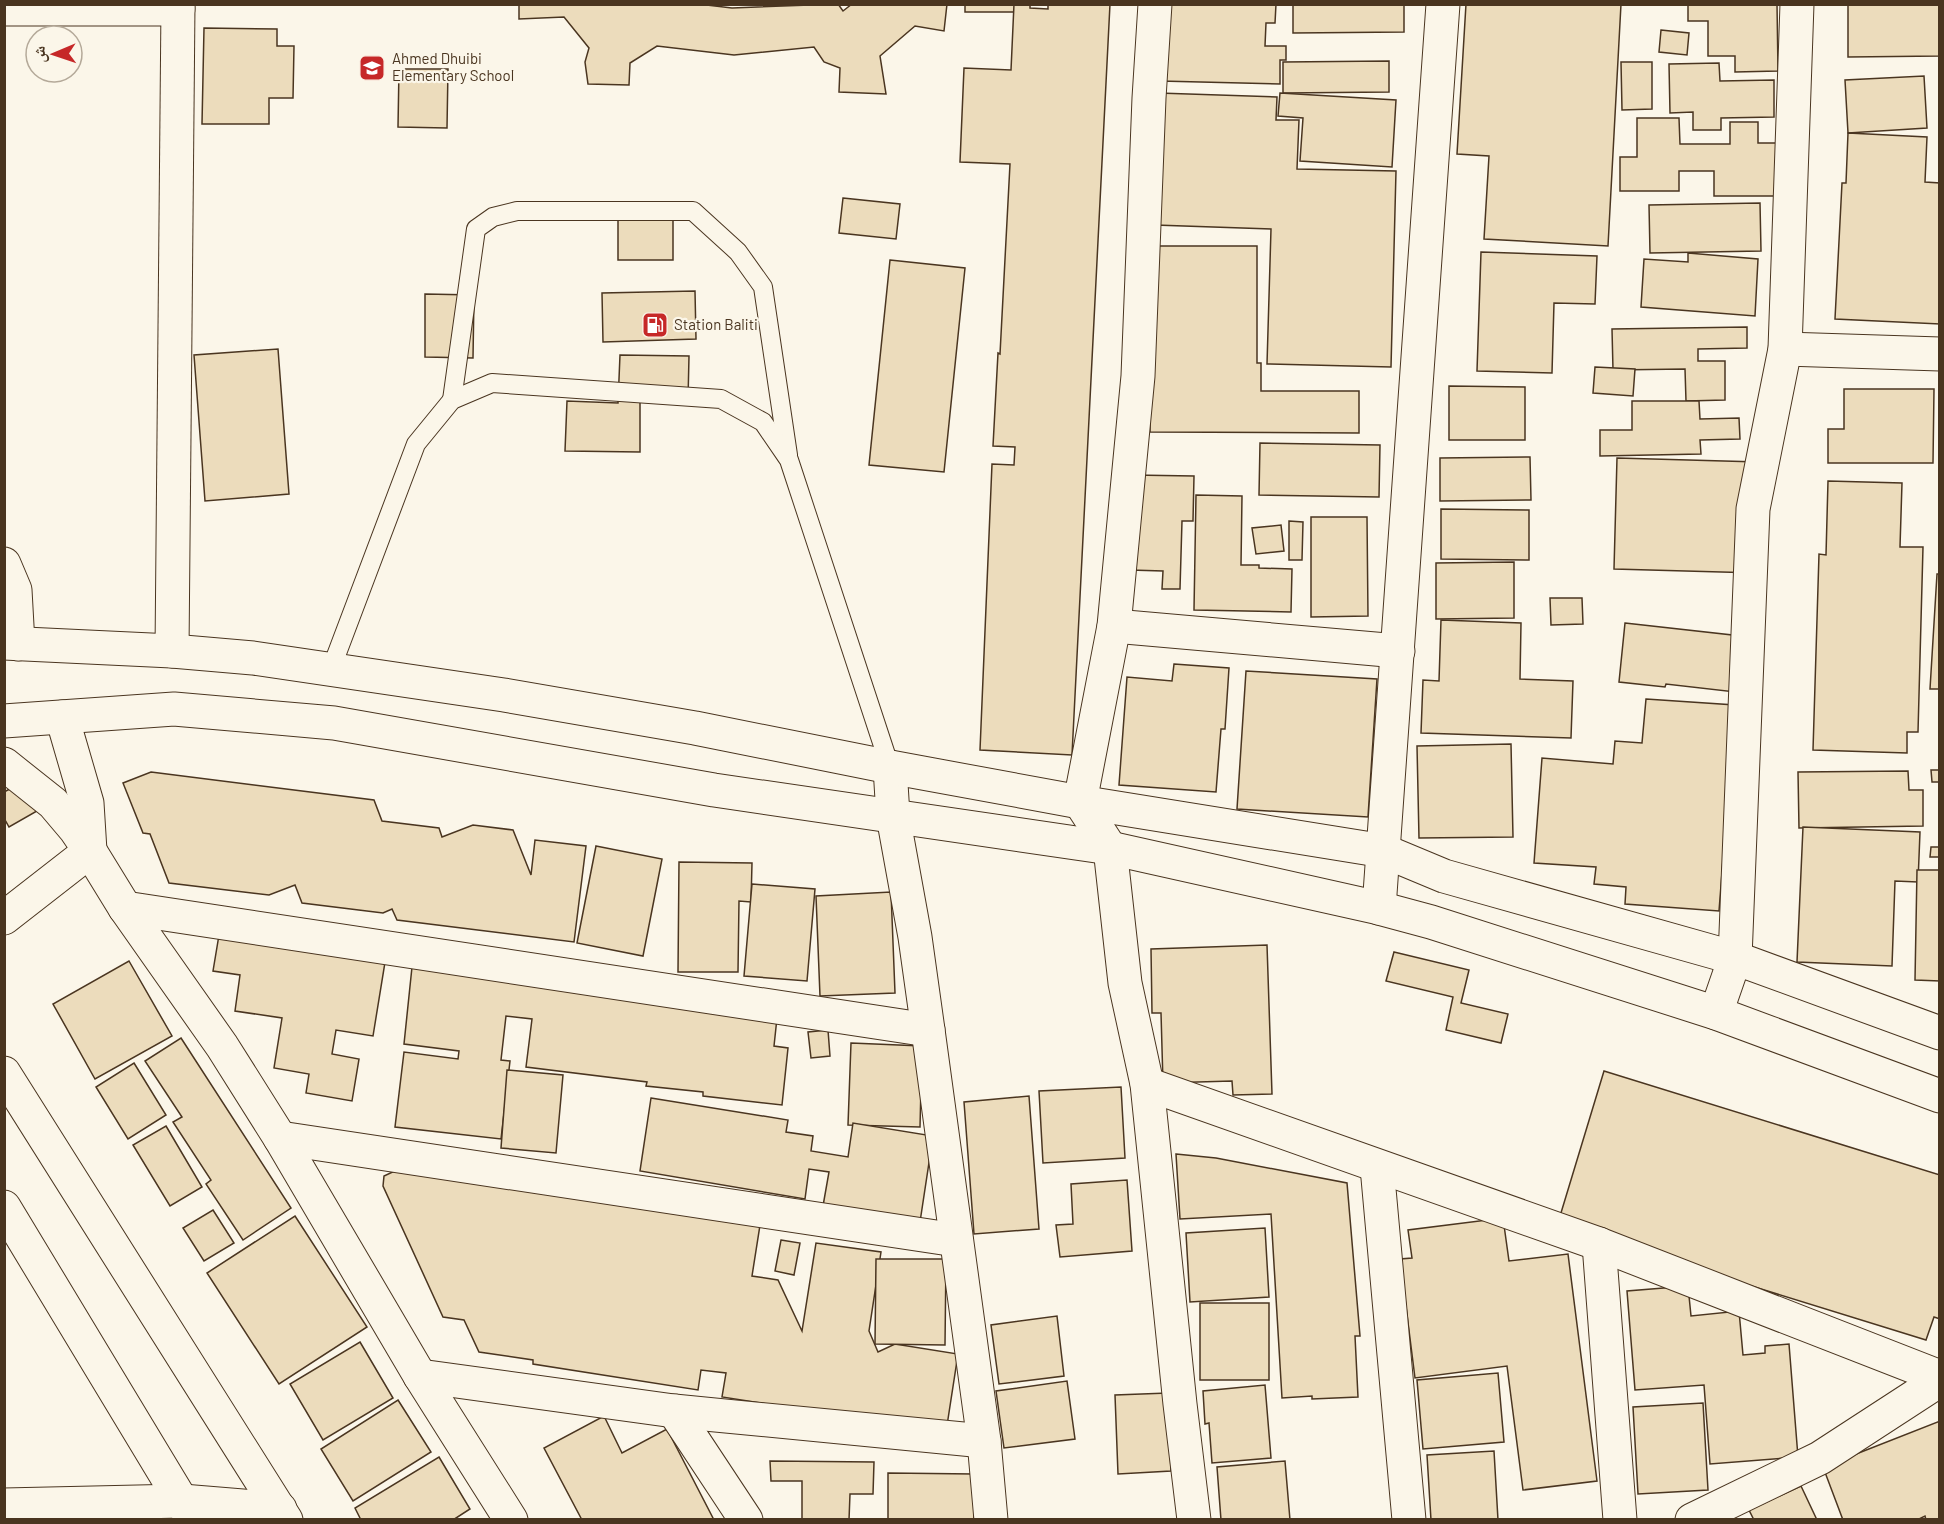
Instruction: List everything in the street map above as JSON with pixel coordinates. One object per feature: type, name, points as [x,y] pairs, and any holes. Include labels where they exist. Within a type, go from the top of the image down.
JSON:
[{"type":"street","points":[[1155,4],[1138,376],[1114,626],[1080,802],[1110,848],[1125,983],[1147,1084],[1194,1520]]},
{"type":"street","points":[[1379,908],[1443,4]]},
{"type":"street","points":[[1716,1013],[1735,958],[1753,509],[1785,349],[1797,4]]},
{"type":"street","points":[[4,9],[178,7],[172,651]]},
{"type":"street","points":[[1785,349],[1940,354]]},
{"type":"street","points":[[4,564],[15,590],[11,644],[172,651],[253,658],[504,694],[1080,802],[1384,851],[1444,876],[1735,958],[1940,1033]]},
{"type":"street","points":[[1114,626],[1398,651]]},
{"type":"street","points":[[4,721],[174,709],[334,723],[714,790],[1110,848],[1379,908],[1431,922],[1716,1013],[1940,1096]]},
{"type":"street","points":[[62,717],[87,803],[90,851]]},
{"type":"street","points":[[4,765],[53,803],[90,851],[125,908],[222,1046],[280,1138],[420,1376],[511,1520]]},
{"type":"street","points":[[890,767],[893,816],[915,937],[984,1441],[991,1520]]},
{"type":"street","points":[[4,918],[90,851]]},
{"type":"street","points":[[125,908],[928,1030]]},
{"type":"street","points":[[4,1073],[283,1514]]},
{"type":"street","points":[[1147,1084],[1599,1245],[1940,1378]]},
{"type":"street","points":[[280,1138],[956,1240]]},
{"type":"street","points":[[1377,1167],[1409,1520]]},
{"type":"street","points":[[4,1207],[187,1510]]},
{"type":"street","points":[[1599,1245],[1620,1520]]},
{"type":"street","points":[[420,1376],[674,1411],[984,1441]]},
{"type":"street","points":[[1692,1520],[1820,1458],[1940,1378]]},
{"type":"street","points":[[674,1411],[746,1520]]},
{"type":"street","points":[[4,1505],[283,1514]]},
{"type":"lane","points":[[452,400],[476,229],[493,217],[517,211],[693,211],[738,252],[763,287],[789,460],[890,767]]},
{"type":"lane","points":[[331,669],[416,444],[452,400],[492,382],[721,399],[763,422],[789,460]]},
{"type":"building","points":[[519,4],[698,4],[732,8],[838,4],[843,11],[852,4],[947,4],[944,31],[915,26],[880,56],[886,94],[839,92],[840,68],[824,62],[814,47],[734,55],[657,46],[630,63],[629,85],[588,84],[585,62],[589,48],[564,17],[519,19]]},
{"type":"building","points":[[965,4],[1019,4],[1019,12],[965,12]]},
{"type":"building","points":[[1014,4],[1030,4],[1030,8],[1048,9],[1048,4],[1110,4],[1072,755],[980,750],[992,464],[1014,465],[1015,447],[993,446],[1010,164],[960,162],[964,68],[1011,70]]},
{"type":"building","points":[[1161,4],[1276,4],[1275,23],[1266,23],[1265,46],[1286,46],[1286,60],[1280,60],[1280,84],[1160,81]]},
{"type":"building","points":[[1293,4],[1404,4],[1404,32],[1293,33]]},
{"type":"building","points":[[1466,4],[1621,4],[1608,246],[1484,239],[1489,156],[1457,154]]},
{"type":"building","points":[[1688,4],[1777,4],[1778,71],[1735,72],[1735,56],[1708,56],[1708,21],[1688,21]]},
{"type":"building","points":[[1848,4],[1940,4],[1940,56],[1848,57]]},
{"type":"building","points":[[204,28],[277,29],[277,46],[294,46],[293,98],[269,98],[269,124],[202,124]]},
{"type":"building","points":[[1661,30],[1689,33],[1687,55],[1659,52]]},
{"type":"building","points":[[1389,61],[1389,92],[1283,93],[1283,62]]},
{"type":"building","points":[[1621,62],[1652,62],[1652,109],[1622,110]]},
{"type":"building","points":[[1719,63],[1720,81],[1774,80],[1774,117],[1721,118],[1721,130],[1693,130],[1693,112],[1670,113],[1669,64]]},
{"type":"building","points":[[399,69],[448,69],[447,128],[398,127]]},
{"type":"building","points":[[1924,76],[1927,128],[1848,133],[1845,80]]},
{"type":"building","points":[[1158,93],[1277,97],[1276,120],[1299,120],[1297,169],[1396,171],[1391,367],[1267,364],[1271,229],[1155,225]]},
{"type":"building","points":[[1280,93],[1396,100],[1392,167],[1300,161],[1303,118],[1278,116]]},
{"type":"building","points":[[1637,118],[1679,118],[1680,144],[1730,144],[1730,122],[1758,122],[1758,143],[1776,143],[1776,196],[1714,196],[1714,171],[1679,171],[1679,191],[1620,191],[1620,157],[1637,157]]},
{"type":"building","points":[[1848,133],[1927,137],[1925,182],[1940,183],[1940,324],[1835,319],[1842,183],[1846,183]]},
{"type":"building","points":[[843,198],[900,204],[896,239],[839,233]]},
{"type":"building","points":[[1760,203],[1761,251],[1650,253],[1649,205]]},
{"type":"building","points":[[618,215],[673,216],[673,260],[618,260]]},
{"type":"building","points":[[1154,246],[1257,246],[1257,363],[1261,363],[1261,391],[1359,391],[1359,433],[1150,432],[1149,320]]},
{"type":"building","points":[[1481,252],[1597,256],[1595,304],[1554,303],[1552,373],[1477,371]]},
{"type":"building","points":[[1688,253],[1758,259],[1755,316],[1641,307],[1644,259],[1688,262]]},
{"type":"building","points":[[890,260],[965,268],[944,472],[869,465]]},
{"type":"building","points":[[695,291],[696,339],[603,342],[602,293]]},
{"type":"building","points":[[425,294],[474,295],[473,358],[425,357]]},
{"type":"building","points":[[1747,327],[1747,348],[1698,349],[1698,361],[1725,361],[1725,400],[1686,401],[1685,369],[1613,370],[1612,329]]},
{"type":"building","points":[[278,349],[289,494],[205,501],[194,355]]},
{"type":"building","points":[[620,355],[689,356],[688,400],[640,399],[640,452],[565,451],[567,401],[618,403]]},
{"type":"building","points":[[1595,367],[1635,369],[1633,396],[1593,393]]},
{"type":"building","points":[[1449,386],[1525,387],[1525,440],[1449,440]]},
{"type":"building","points":[[1844,389],[1934,389],[1933,463],[1828,463],[1828,429],[1844,429]]},
{"type":"building","points":[[1632,401],[1699,401],[1700,419],[1739,418],[1740,439],[1700,440],[1701,454],[1600,456],[1600,430],[1632,430]]},
{"type":"building","points":[[1260,443],[1380,445],[1379,497],[1259,495]]},
{"type":"building","points":[[1530,457],[1531,500],[1440,501],[1440,458]]},
{"type":"building","points":[[1617,458],[1759,462],[1757,573],[1614,569]]},
{"type":"building","points":[[1132,475],[1194,476],[1193,521],[1182,521],[1180,589],[1162,589],[1163,571],[1130,570]]},
{"type":"building","points":[[1828,481],[1902,483],[1900,547],[1923,547],[1918,732],[1907,732],[1907,753],[1813,750],[1819,554],[1826,555]]},
{"type":"building","points":[[1196,495],[1242,496],[1241,565],[1292,569],[1291,612],[1194,610]]},
{"type":"building","points":[[1441,509],[1529,510],[1529,560],[1441,559]]},
{"type":"building","points":[[1311,517],[1367,517],[1368,616],[1311,617]]},
{"type":"building","points":[[1289,521],[1303,522],[1302,560],[1289,560]]},
{"type":"building","points":[[1281,525],[1284,551],[1256,554],[1252,528]]},
{"type":"building","points":[[1514,562],[1514,618],[1436,619],[1436,563]]},
{"type":"building","points":[[1937,574],[1940,574],[1940,689],[1930,689]]},
{"type":"building","points":[[1550,598],[1582,598],[1583,624],[1551,625]]},
{"type":"building","points":[[1441,620],[1521,623],[1520,679],[1573,681],[1571,738],[1421,733],[1423,680],[1439,681]]},
{"type":"building","points":[[1625,623],[1750,637],[1744,693],[1666,684],[1665,687],[1619,682]]},
{"type":"building","points":[[1174,664],[1229,668],[1225,729],[1221,729],[1216,792],[1119,785],[1127,677],[1172,681]]},
{"type":"building","points":[[1246,671],[1377,679],[1368,817],[1237,809]]},
{"type":"building","points":[[1646,699],[1735,705],[1719,911],[1625,904],[1626,887],[1594,884],[1596,867],[1534,863],[1542,758],[1613,764],[1615,741],[1642,743]]},
{"type":"building","points":[[1511,744],[1513,837],[1419,838],[1417,746]]},
{"type":"building","points":[[1931,770],[1940,770],[1940,782],[1932,782]]},
{"type":"building","points":[[1908,771],[1909,790],[1923,790],[1923,826],[1799,828],[1798,772]]},
{"type":"building","points":[[151,772],[374,800],[382,821],[439,828],[442,837],[473,825],[513,830],[531,875],[535,840],[586,846],[574,942],[397,920],[392,909],[383,913],[302,903],[295,885],[269,895],[169,883],[150,834],[143,833],[123,783]]},
{"type":"building","points":[[21,783],[37,811],[9,827],[4,818],[4,792]]},
{"type":"building","points":[[1803,827],[1920,832],[1918,882],[1895,881],[1892,966],[1797,962]]},
{"type":"building","points":[[596,846],[662,859],[643,956],[577,943]]},
{"type":"building","points":[[1931,847],[1940,847],[1940,857],[1930,857]]},
{"type":"building","points":[[679,862],[752,863],[751,902],[739,901],[738,972],[678,972]]},
{"type":"building","points":[[1917,870],[1940,870],[1940,981],[1915,980]]},
{"type":"building","points":[[752,884],[815,889],[807,981],[744,976]]},
{"type":"building","points":[[891,892],[895,993],[820,996],[816,896]]},
{"type":"building","points":[[220,929],[386,956],[373,1036],[336,1030],[332,1054],[359,1059],[352,1101],[306,1093],[309,1074],[274,1068],[282,1018],[235,1011],[240,975],[213,971]]},
{"type":"building","points":[[1267,945],[1272,1094],[1233,1095],[1232,1081],[1163,1083],[1161,1013],[1152,1013],[1151,949]]},
{"type":"building","points":[[1394,952],[1469,970],[1461,1003],[1508,1014],[1501,1043],[1446,1030],[1453,997],[1386,981]]},
{"type":"building","points":[[129,961],[172,1036],[95,1079],[53,1004]]},
{"type":"building","points":[[412,967],[777,1018],[774,1046],[788,1048],[782,1105],[703,1096],[703,1092],[646,1086],[647,1082],[526,1067],[532,1019],[506,1016],[501,1060],[510,1061],[501,1139],[395,1127],[404,1052],[458,1059],[459,1051],[404,1044]]},
{"type":"building","points":[[828,1030],[830,1056],[811,1058],[808,1032]]},
{"type":"building","points":[[181,1038],[291,1208],[243,1240],[206,1184],[211,1180],[173,1122],[182,1117],[145,1061]]},
{"type":"building","points":[[851,1043],[922,1046],[920,1127],[848,1125]]},
{"type":"building","points":[[134,1063],[166,1115],[128,1139],[96,1087]]},
{"type":"building","points":[[507,1070],[563,1075],[556,1153],[501,1148]]},
{"type":"building","points":[[1604,1071],[1940,1175],[1940,1319],[1934,1317],[1926,1340],[1557,1226]]},
{"type":"building","points":[[1121,1087],[1125,1158],[1043,1163],[1039,1091]]},
{"type":"building","points":[[1029,1096],[1039,1229],[974,1234],[964,1102]]},
{"type":"building","points":[[651,1098],[788,1120],[786,1132],[813,1136],[811,1151],[848,1157],[853,1123],[933,1136],[920,1222],[823,1206],[829,1172],[809,1169],[805,1199],[640,1171]]},
{"type":"building","points":[[166,1126],[202,1187],[170,1206],[133,1145]]},
{"type":"building","points":[[1176,1154],[1216,1158],[1347,1183],[1360,1336],[1355,1336],[1358,1397],[1282,1398],[1271,1214],[1180,1219]]},
{"type":"building","points":[[401,1168],[760,1225],[752,1276],[778,1280],[802,1331],[816,1243],[881,1252],[869,1331],[878,1352],[895,1344],[958,1354],[946,1432],[722,1397],[726,1373],[701,1370],[698,1390],[533,1364],[533,1360],[479,1352],[464,1320],[443,1317],[383,1186],[384,1176]]},
{"type":"building","points":[[1127,1180],[1132,1251],[1060,1257],[1056,1225],[1073,1224],[1071,1184]]},
{"type":"building","points":[[213,1210],[234,1243],[204,1261],[183,1228]]},
{"type":"building","points":[[295,1216],[367,1327],[279,1384],[207,1273]]},
{"type":"building","points":[[1503,1218],[1509,1261],[1568,1254],[1597,1481],[1523,1490],[1507,1366],[1415,1378],[1400,1259],[1412,1258],[1408,1230]]},
{"type":"building","points":[[1265,1228],[1269,1297],[1190,1302],[1186,1233]]},
{"type":"building","points":[[781,1240],[800,1243],[794,1275],[775,1271]]},
{"type":"building","points":[[876,1259],[946,1259],[945,1345],[875,1344]]},
{"type":"building","points":[[1688,1286],[1691,1316],[1739,1311],[1743,1355],[1765,1353],[1765,1346],[1789,1344],[1798,1457],[1710,1464],[1704,1385],[1635,1390],[1627,1291]]},
{"type":"building","points":[[1200,1303],[1269,1303],[1269,1380],[1200,1380]]},
{"type":"building","points":[[1057,1316],[1064,1376],[999,1384],[991,1325]]},
{"type":"building","points":[[360,1342],[393,1398],[323,1440],[290,1384]]},
{"type":"building","points":[[1498,1373],[1504,1442],[1423,1449],[1417,1380]]},
{"type":"building","points":[[1067,1381],[1075,1439],[1004,1448],[996,1391]]},
{"type":"building","points":[[1265,1385],[1271,1458],[1212,1463],[1209,1423],[1205,1424],[1203,1391]]},
{"type":"building","points":[[1168,1393],[1171,1471],[1118,1474],[1115,1395]]},
{"type":"building","points":[[398,1400],[431,1452],[353,1501],[321,1449]]},
{"type":"building","points":[[1703,1403],[1708,1490],[1638,1494],[1633,1407]]},
{"type":"building","points":[[604,1416],[622,1453],[667,1429],[714,1520],[582,1520],[544,1448]]},
{"type":"building","points":[[1940,1421],[1940,1520],[1926,1520],[1925,1516],[1917,1520],[1843,1520],[1823,1467]]},
{"type":"building","points":[[1494,1451],[1498,1520],[1431,1520],[1427,1455]]},
{"type":"building","points":[[439,1457],[470,1509],[453,1520],[361,1520],[355,1508]]},
{"type":"building","points":[[770,1461],[874,1462],[873,1494],[850,1494],[849,1520],[802,1520],[802,1481],[771,1481]]},
{"type":"building","points":[[1285,1461],[1290,1520],[1221,1520],[1217,1467]]},
{"type":"building","points":[[888,1473],[974,1474],[974,1520],[888,1520]]},
{"type":"building","points":[[1801,1486],[1817,1520],[1754,1520],[1749,1510]]},
{"type":"place","name":"Ahmed Dhuibi Elementary School","points":[[372,68]]},
{"type":"place","name":"Station Baliti","points":[[655,325]]}]
